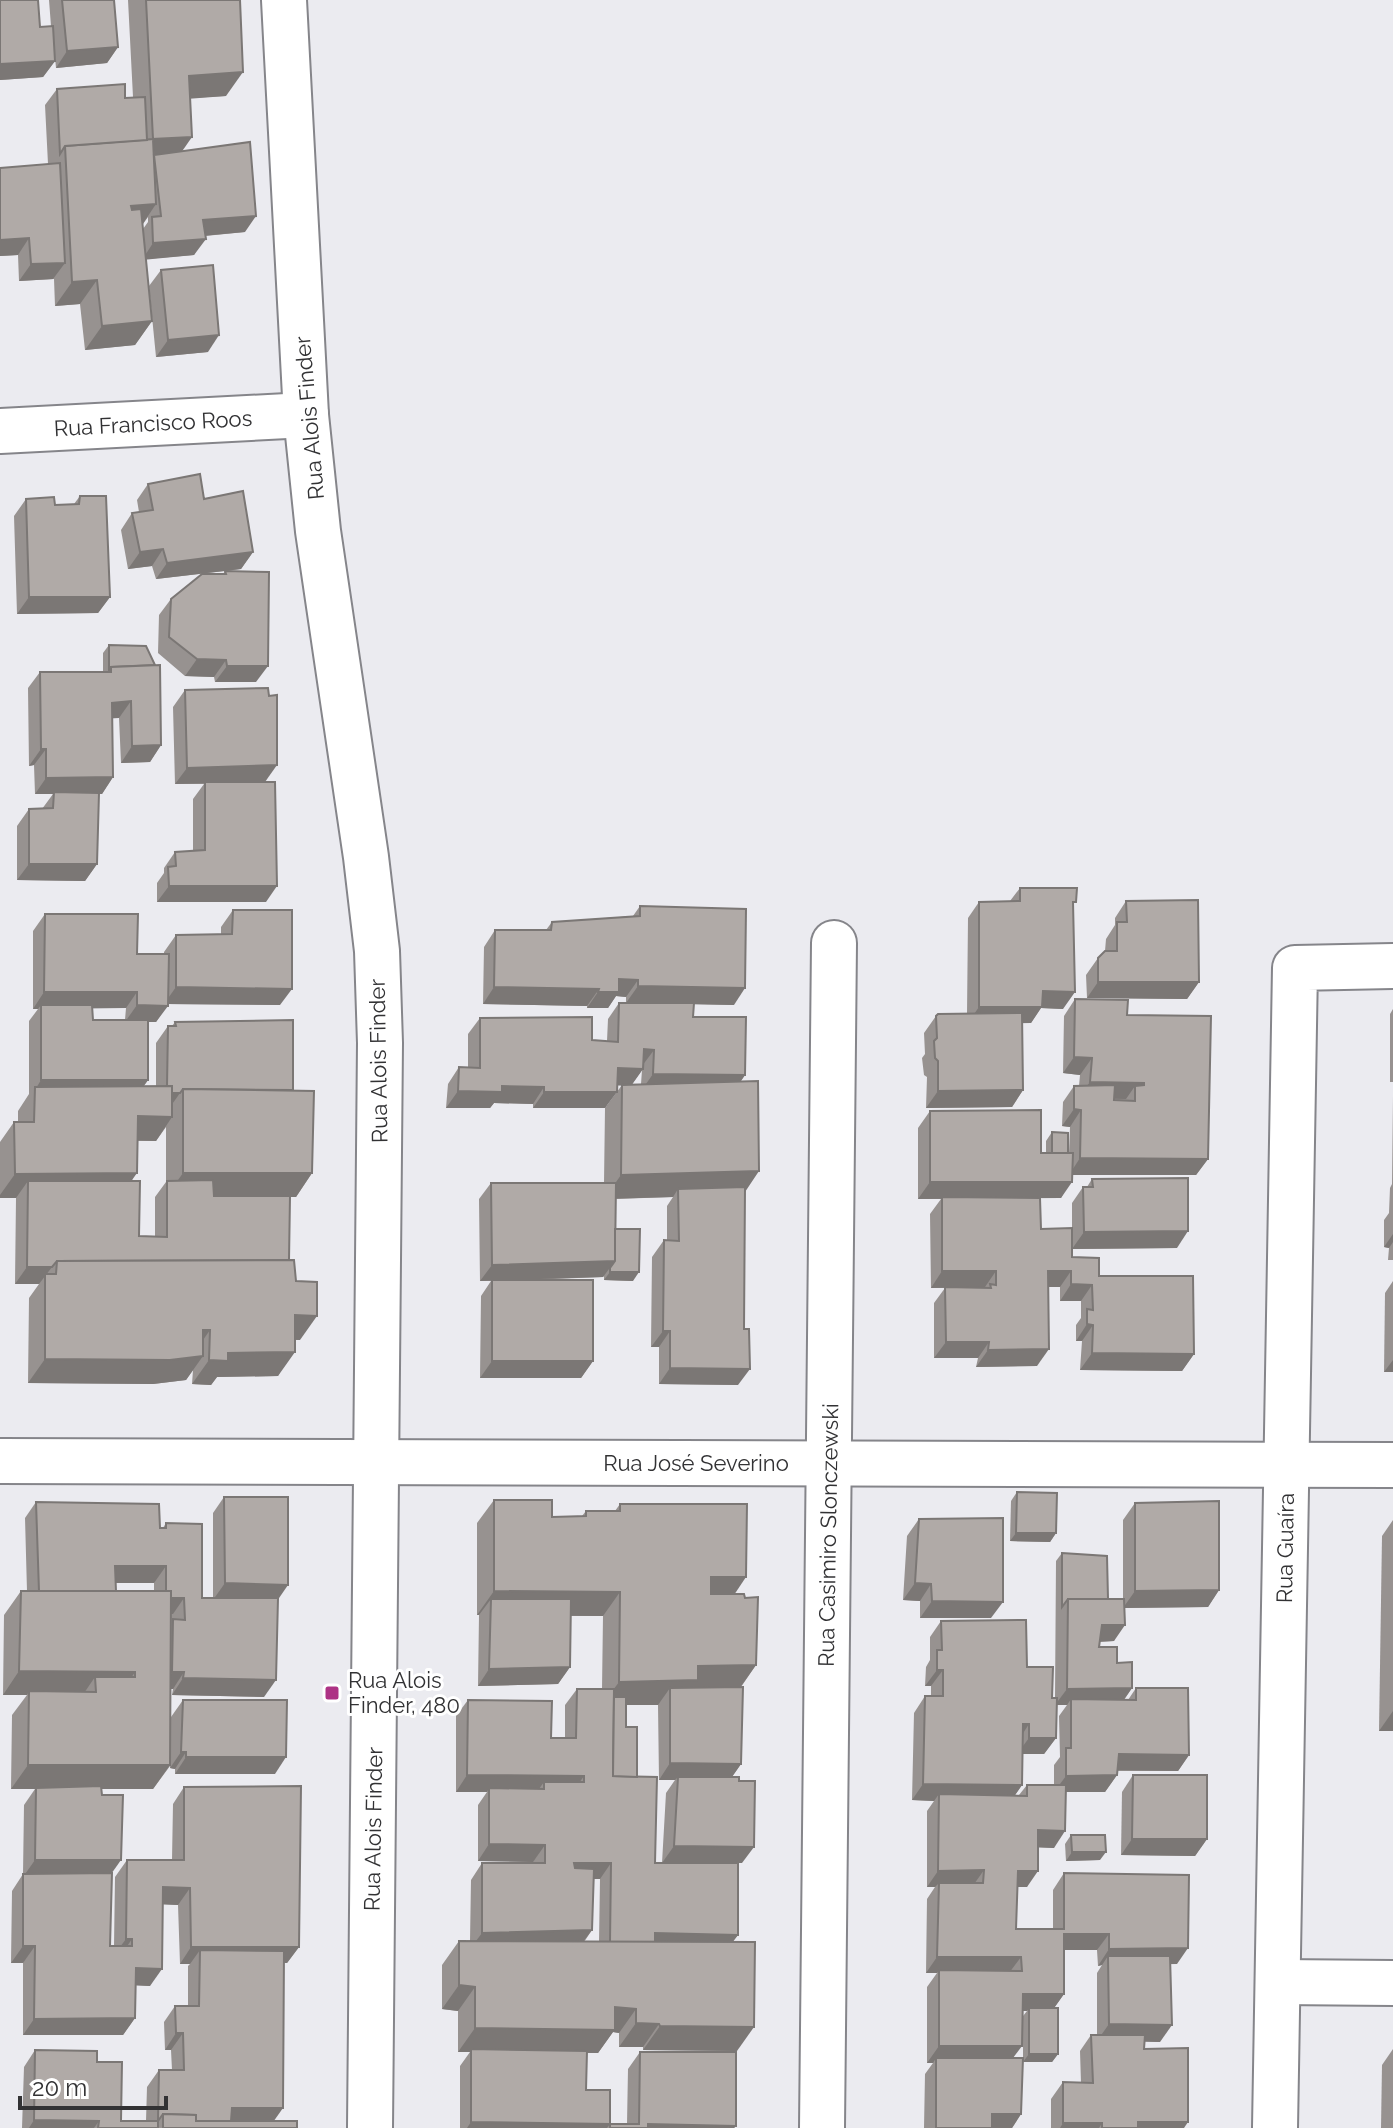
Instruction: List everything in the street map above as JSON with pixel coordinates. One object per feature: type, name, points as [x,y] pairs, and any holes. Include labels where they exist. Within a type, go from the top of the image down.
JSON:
[{"type":"street","name":"Rua Alois Finder","points":[[284,0],[306,415],[318,531],[377,951],[380,1043],[370,2128]]},
{"type":"street","name":"Rua Francisco Roos","points":[[0,431],[306,415]]},
{"type":"street","name":"Rua Casimiro Slonczewski","points":[[822,2128],[834,943]]},
{"type":"street","name":"Rua Guaíra","points":[[1275,2128],[1295,968],[1393,966]]},
{"type":"street","name":"Rua José Severino","points":[[0,1461],[1393,1465]]},
{"type":"street","points":[[1278,1982],[1393,1983]]},
{"type":"building","points":[[0,0],[38,0],[40,27],[53,26],[55,61],[0,64]]},
{"type":"building","points":[[62,0],[114,0],[118,47],[67,51]]},
{"type":"building","points":[[146,0],[240,0],[243,72],[189,76],[192,137],[153,139]]},
{"type":"building","points":[[125,84],[125,98],[145,97],[147,140],[65,146],[60,154],[57,89]]},
{"type":"building","points":[[153,139],[156,204],[131,206],[132,210],[141,209],[152,321],[102,326],[97,280],[72,282],[65,146]]},
{"type":"building","points":[[250,142],[256,216],[203,220],[206,239],[153,243],[152,217],[161,216],[154,155]]},
{"type":"building","points":[[60,163],[65,263],[31,264],[29,238],[0,240],[0,168]]},
{"type":"building","points":[[213,265],[219,335],[168,340],[161,270]]},
{"type":"building","points":[[200,474],[204,499],[243,491],[253,552],[167,563],[163,549],[140,552],[132,513],[153,510],[148,484]]},
{"type":"building","points":[[80,496],[106,496],[110,597],[29,597],[26,499],[54,497],[55,505],[79,504]]},
{"type":"building","points":[[225,571],[269,572],[268,666],[227,666],[226,660],[197,659],[169,637],[171,599],[202,574],[226,574]]},
{"type":"building","points":[[109,645],[146,646],[155,665],[111,667],[109,671]]},
{"type":"building","points":[[160,665],[161,745],[132,746],[131,701],[112,703],[113,777],[46,778],[46,749],[41,749],[40,672],[111,672],[111,667]]},
{"type":"building","points":[[268,688],[269,696],[277,695],[277,765],[187,768],[185,690]]},
{"type":"building","points":[[205,782],[275,782],[277,886],[169,886],[168,867],[176,866],[175,852],[205,850]]},
{"type":"building","points":[[54,792],[99,793],[97,864],[29,864],[29,809],[53,808]]},
{"type":"building","points":[[1020,888],[1077,888],[1076,902],[1073,902],[1075,992],[1043,991],[1042,1007],[979,1007],[979,902],[1020,901]]},
{"type":"building","points":[[1198,900],[1199,982],[1098,982],[1098,958],[1105,951],[1117,951],[1117,922],[1127,922],[1126,901]]},
{"type":"building","points":[[640,906],[746,909],[745,988],[638,986],[638,980],[619,979],[619,992],[494,987],[495,930],[551,930],[552,922],[640,916]]},
{"type":"building","points":[[233,910],[292,910],[292,989],[176,987],[176,935],[232,934]]},
{"type":"building","points":[[45,914],[138,914],[137,954],[169,954],[168,1006],[137,1005],[137,992],[44,992]]},
{"type":"building","points":[[1075,999],[1128,1000],[1127,1015],[1211,1016],[1208,1159],[1080,1158],[1081,1110],[1074,1109],[1074,1086],[1115,1085],[1114,1100],[1135,1101],[1135,1086],[1144,1083],[1090,1082],[1092,1058],[1074,1057]]},
{"type":"building","points":[[619,1003],[694,1003],[693,1017],[746,1017],[745,1075],[653,1074],[654,1050],[644,1049],[643,1069],[618,1068],[617,1092],[544,1092],[544,1087],[502,1086],[502,1092],[458,1091],[459,1067],[480,1068],[480,1018],[592,1017],[592,1040],[618,1042]]},
{"type":"building","points":[[41,1005],[92,1005],[93,1020],[148,1020],[148,1080],[41,1080]]},
{"type":"building","points":[[1022,1013],[1023,1090],[938,1091],[934,1041],[937,1038],[938,1014]]},
{"type":"building","points":[[293,1020],[293,1090],[183,1089],[180,1093],[172,1093],[172,1086],[167,1086],[168,1026],[176,1026],[175,1022]]},
{"type":"building","points":[[758,1081],[759,1171],[621,1175],[622,1085]]},
{"type":"building","points":[[172,1086],[172,1117],[138,1116],[137,1173],[15,1174],[14,1122],[34,1122],[35,1087]]},
{"type":"building","points":[[183,1089],[314,1091],[312,1173],[183,1173]]},
{"type":"building","points":[[1041,1110],[1041,1153],[1073,1153],[1072,1182],[930,1182],[930,1111]]},
{"type":"building","points":[[1052,1132],[1068,1133],[1068,1153],[1052,1153]]},
{"type":"building","points":[[1188,1178],[1188,1231],[1084,1232],[1083,1187],[1093,1187],[1092,1179]]},
{"type":"building","points":[[213,1180],[214,1196],[290,1196],[289,1260],[57,1261],[52,1267],[27,1267],[28,1181],[140,1181],[139,1236],[167,1237],[167,1181]]},
{"type":"building","points":[[491,1183],[616,1183],[615,1261],[492,1265]]},
{"type":"building","points":[[745,1187],[744,1329],[749,1329],[750,1369],[670,1368],[670,1331],[663,1331],[664,1240],[679,1241],[678,1189]]},
{"type":"building","points":[[942,1197],[1040,1198],[1041,1229],[1072,1228],[1072,1257],[1099,1258],[1099,1276],[1193,1276],[1194,1354],[1092,1353],[1093,1325],[1087,1324],[1087,1309],[1093,1310],[1092,1285],[1071,1284],[1071,1271],[1048,1271],[1049,1349],[988,1350],[989,1342],[946,1342],[945,1287],[991,1288],[990,1284],[996,1285],[996,1271],[942,1271]]},
{"type":"building","points":[[615,1229],[640,1229],[639,1272],[610,1272],[615,1261]]},
{"type":"building","points":[[294,1260],[296,1281],[317,1282],[317,1316],[295,1315],[295,1352],[228,1353],[228,1361],[209,1360],[210,1330],[203,1330],[203,1356],[170,1360],[45,1359],[45,1274],[56,1274],[57,1261]]},
{"type":"building","points":[[492,1280],[593,1280],[593,1361],[492,1361]]},
{"type":"building","points":[[1017,1492],[1057,1493],[1056,1533],[1016,1533]]},
{"type":"building","points":[[224,1497],[288,1497],[288,1585],[225,1583]]},
{"type":"building","points":[[494,1500],[552,1500],[552,1517],[586,1516],[586,1511],[620,1511],[620,1504],[747,1504],[746,1577],[711,1577],[711,1594],[758,1597],[756,1665],[698,1666],[698,1680],[619,1682],[620,1592],[494,1591]]},
{"type":"building","points":[[1219,1501],[1219,1590],[1135,1591],[1135,1503]]},
{"type":"building","points":[[36,1502],[159,1504],[160,1528],[166,1528],[166,1523],[202,1524],[202,1598],[278,1598],[276,1680],[183,1678],[184,1672],[172,1672],[173,1619],[185,1620],[184,1598],[171,1598],[171,1591],[166,1591],[166,1566],[115,1566],[116,1591],[39,1591]]},
{"type":"building","points":[[1003,1518],[1003,1602],[932,1601],[931,1584],[915,1583],[919,1519]]},
{"type":"building","points":[[1062,1553],[1107,1556],[1108,1599],[1068,1599],[1062,1607]]},
{"type":"building","points":[[21,1591],[171,1591],[170,1765],[28,1765],[29,1691],[96,1692],[95,1677],[135,1677],[135,1672],[19,1671]]},
{"type":"building","points":[[491,1599],[571,1599],[570,1667],[489,1669]]},
{"type":"building","points":[[1068,1599],[1124,1599],[1125,1625],[1102,1625],[1099,1647],[1117,1647],[1117,1663],[1132,1662],[1132,1688],[1067,1689]]},
{"type":"building","points":[[1026,1620],[1027,1667],[1053,1667],[1052,1698],[1057,1698],[1056,1738],[1029,1738],[1029,1724],[1023,1724],[1022,1785],[923,1784],[925,1696],[943,1696],[943,1670],[937,1670],[937,1650],[942,1650],[941,1621]]},
{"type":"building","points":[[743,1687],[741,1764],[670,1763],[670,1688]]},
{"type":"building","points":[[1136,1688],[1188,1688],[1189,1755],[1119,1754],[1117,1775],[1066,1776],[1066,1748],[1071,1748],[1071,1699],[1136,1700]]},
{"type":"building","points":[[577,1689],[614,1689],[613,1776],[657,1777],[655,1863],[738,1863],[738,1935],[655,1933],[655,1942],[610,1942],[611,1863],[574,1863],[575,1868],[594,1869],[592,1930],[482,1933],[482,1863],[545,1863],[545,1845],[489,1844],[489,1788],[544,1789],[544,1782],[584,1782],[584,1776],[467,1775],[468,1700],[552,1701],[551,1738],[576,1738]]},
{"type":"building","points":[[614,1697],[626,1697],[626,1727],[637,1727],[637,1777],[613,1776]]},
{"type":"building","points":[[183,1700],[287,1700],[286,1757],[186,1757],[186,1752],[181,1752]]},
{"type":"building","points":[[1133,1775],[1207,1775],[1207,1839],[1132,1839]]},
{"type":"building","points":[[678,1777],[739,1777],[739,1781],[755,1781],[754,1847],[674,1846]]},
{"type":"building","points":[[1027,1785],[1066,1785],[1065,1831],[1038,1830],[1038,1871],[1018,1871],[1016,1929],[1064,1929],[1064,1873],[1189,1875],[1188,1948],[1109,1949],[1109,1934],[1064,1934],[1064,1994],[1023,1994],[1022,2046],[939,2046],[939,1970],[1022,1971],[1021,1957],[937,1957],[939,1883],[983,1883],[984,1870],[938,1871],[939,1794],[1027,1796]]},
{"type":"building","points":[[101,1786],[102,1795],[123,1795],[121,1860],[35,1860],[36,1788]]},
{"type":"building","points":[[301,1786],[299,1947],[191,1947],[190,1888],[163,1887],[162,1969],[136,1968],[135,2018],[34,2019],[35,1946],[23,1946],[23,1874],[112,1873],[110,1946],[132,1946],[132,1939],[126,1939],[127,1860],[184,1860],[184,1787]]},
{"type":"building","points":[[1071,1835],[1105,1835],[1106,1852],[1072,1852]]},
{"type":"building","points":[[459,1941],[755,1942],[754,2027],[636,2023],[636,2009],[615,2007],[615,2030],[475,2028],[475,1987],[459,1985]]},
{"type":"building","points":[[200,1950],[284,1951],[283,2108],[232,2108],[231,2121],[196,2121],[196,2115],[163,2114],[158,2121],[159,2070],[184,2070],[183,2033],[176,2033],[175,2006],[199,2006]]},
{"type":"building","points":[[1108,1956],[1170,1956],[1172,2025],[1109,2024]]},
{"type":"building","points":[[1029,2008],[1058,2008],[1058,2054],[1029,2054]]},
{"type":"building","points":[[1091,2035],[1145,2035],[1144,2049],[1188,2048],[1188,2122],[1138,2122],[1138,2128],[1102,2128],[1102,2123],[1063,2123],[1063,2082],[1093,2083]]},
{"type":"building","points":[[471,2049],[587,2051],[586,2090],[610,2090],[610,2124],[471,2122]]},
{"type":"building","points":[[35,2050],[97,2051],[97,2062],[122,2062],[121,2121],[158,2121],[158,2128],[98,2128],[99,2121],[34,2120]]},
{"type":"building","points":[[640,2052],[736,2052],[736,2126],[648,2124],[648,2128],[610,2128],[610,2124],[639,2124]]},
{"type":"building","points":[[936,2058],[1023,2058],[1021,2114],[992,2114],[992,2128],[936,2128]]},
{"type":"building","points":[[163,2114],[196,2115],[196,2121],[297,2121],[297,2128],[163,2128]]},
{"type":"place","name":"Rua Alois Finder, 480","points":[[332,1693]]}]
